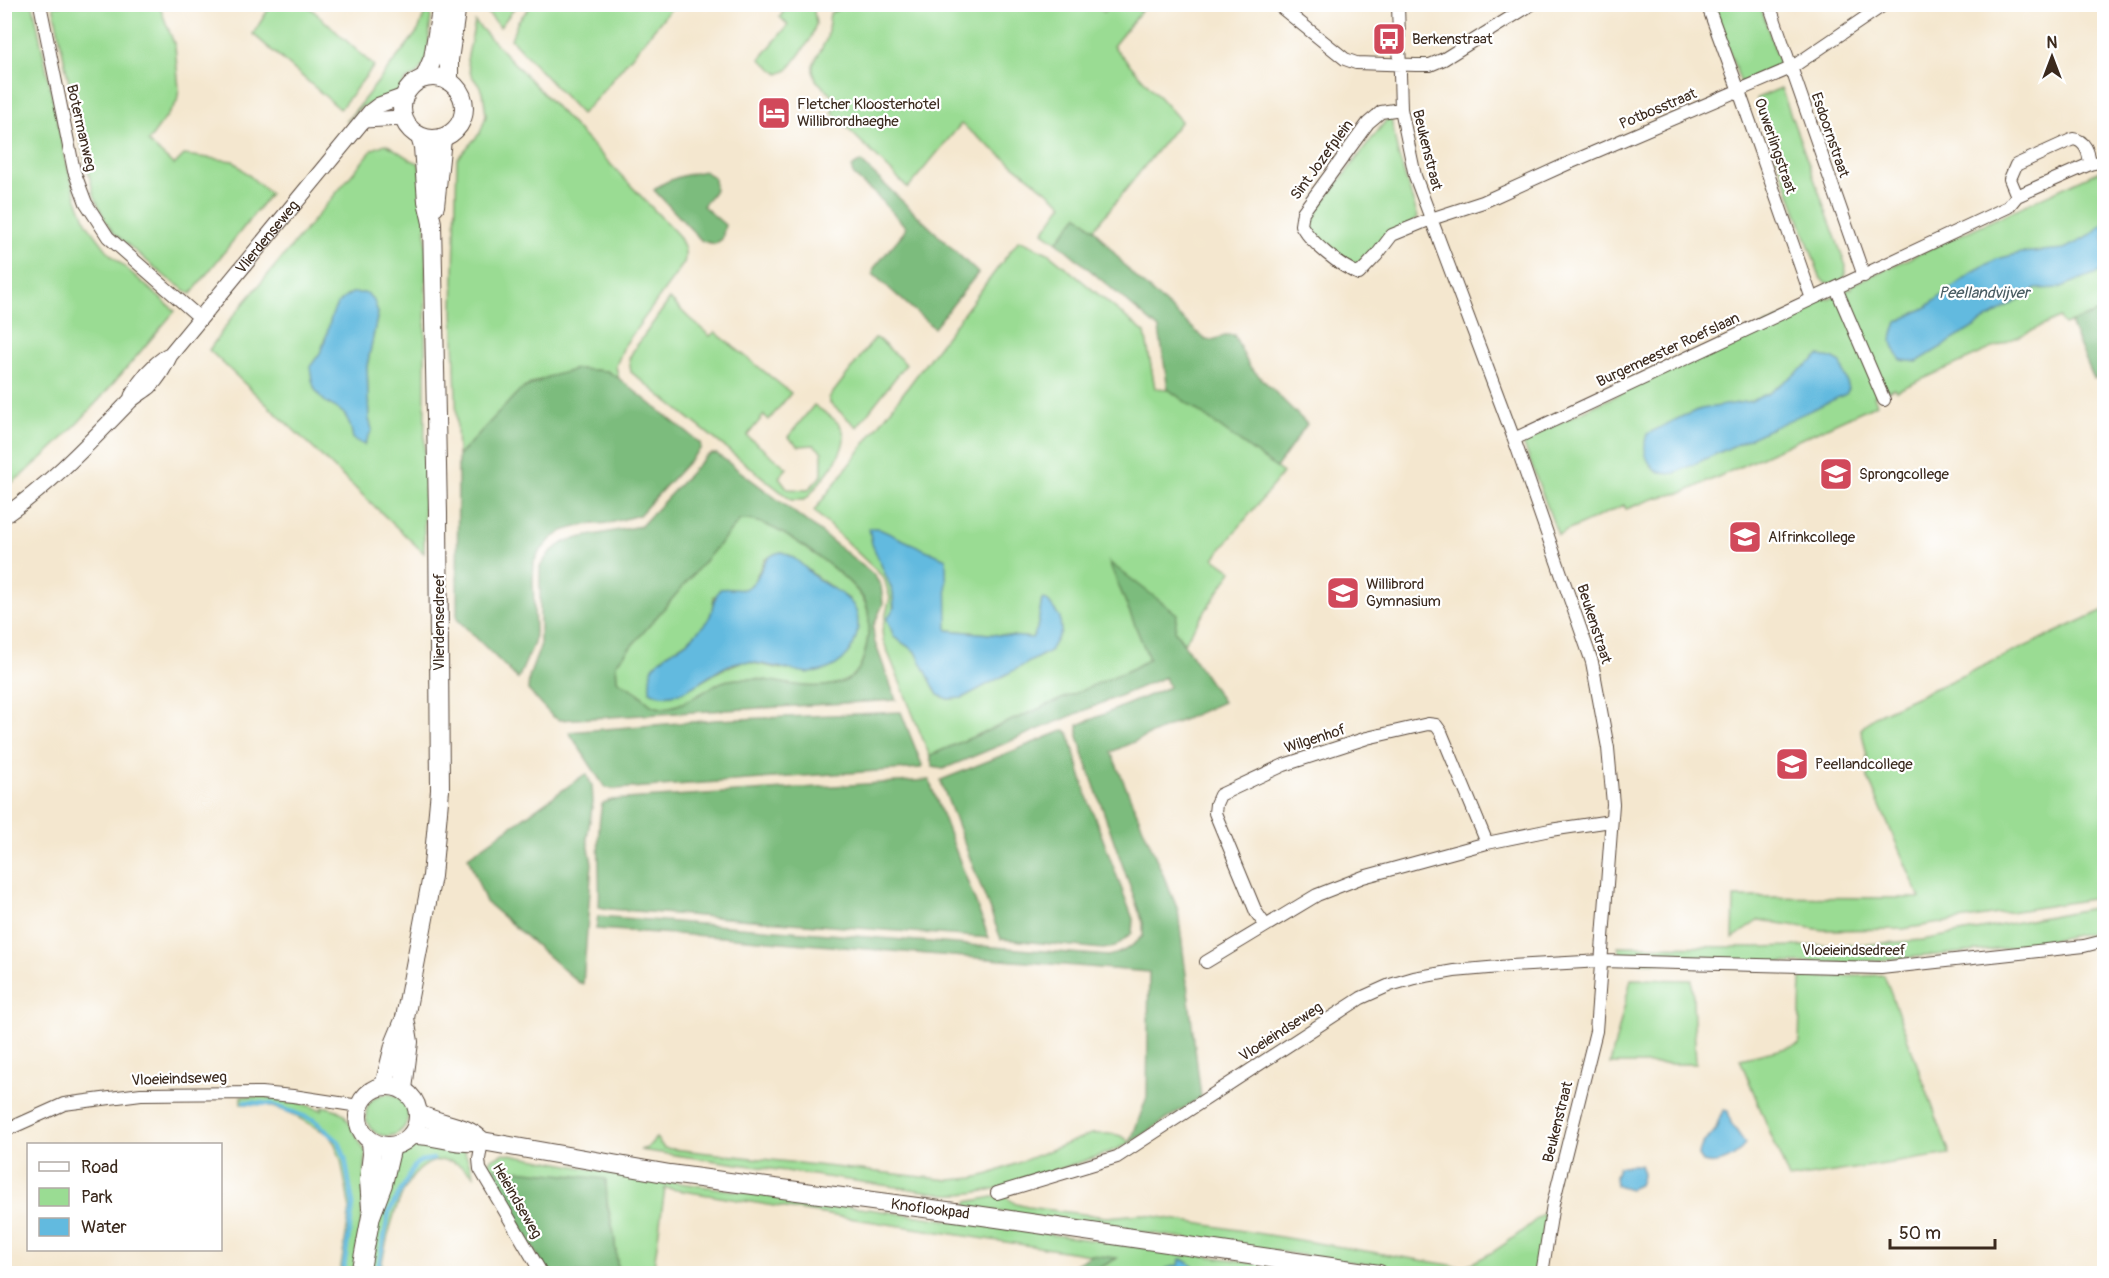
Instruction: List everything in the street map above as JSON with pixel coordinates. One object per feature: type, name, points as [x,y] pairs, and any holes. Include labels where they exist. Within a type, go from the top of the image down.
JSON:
[{"type":"main road","points":[[425,77],[433,58],[442,4]]},
{"type":"main road","points":[[449,80],[449,60],[457,4]]},
{"type":"main road","points":[[425,77],[449,80],[460,91],[465,105],[463,119],[455,132],[442,139],[433,140],[420,137],[408,127],[403,118],[404,96],[412,84],[425,77]]},
{"type":"main road","name":"Vlierdensedreef","points":[[420,137],[423,147],[427,201],[432,223]]},
{"type":"main road","name":"Vlierdensedreef","points":[[384,1086],[395,1042],[405,1018],[432,876],[440,790],[438,513],[432,223],[442,139]]},
{"type":"main road","name":"Vlierdensedreef","points":[[403,1089],[409,1042],[405,1018]]},
{"type":"main road","points":[[384,1086],[403,1089],[411,1095],[416,1104],[419,1114],[418,1122],[406,1141],[393,1146],[378,1145],[371,1141],[359,1126],[359,1106],[369,1092],[384,1086]]},
{"type":"main road","name":"Knoflookpad","points":[[419,1114],[473,1132],[482,1141]]},
{"type":"main road","name":"Knoflookpad","points":[[411,1135],[426,1135],[471,1144],[482,1141],[670,1174],[996,1218],[1379,1274]]},
{"type":"main road","points":[[371,1141],[369,1180],[371,1216]]},
{"type":"main road","points":[[360,1274],[371,1216],[383,1184],[388,1156],[393,1146]]},
{"type":"street","name":"Botermanweg","points":[[40,4],[74,171],[86,203],[108,237],[200,318]]},
{"type":"street","points":[[1277,4],[1345,58],[1356,63],[1430,65],[1444,59],[1532,4]]},
{"type":"street","name":"Beukenstraat","points":[[1398,4],[1401,108],[1415,176],[1514,439],[1592,662],[1608,748],[1613,804],[1596,1032],[1553,1204],[1542,1274]]},
{"type":"street","name":"Ouwerlingstraat","points":[[1707,4],[1740,91],[1812,299]]},
{"type":"street","name":"Esdoornstraat","points":[[1769,4],[1864,276]]},
{"type":"street","name":"Potbosstraat","points":[[1431,219],[1483,202],[1791,68],[1885,4]]},
{"type":"street","name":"Vlierdenseweg","points":[[4,516],[62,471],[131,399],[140,381],[153,365],[170,355],[370,112],[379,105],[404,96]]},
{"type":"street","name":"Sint Jozefplein","points":[[1401,108],[1381,112],[1368,123],[1303,212],[1300,225],[1306,235],[1349,270],[1359,274],[1392,235],[1431,219]]},
{"type":"street","points":[[364,120],[403,118]]},
{"type":"street","points":[[2017,196],[2010,179],[2016,165],[2073,139],[2084,144],[2090,164]]},
{"type":"street","name":"Burgemeester Roefslaan","points":[[1514,439],[2008,207],[2017,196],[2090,164],[2104,161]]},
{"type":"street","points":[[1836,288],[1884,400]]},
{"type":"street","name":"Wilgenhof","points":[[1265,925],[1256,912],[1215,813],[1216,804],[1220,795],[1284,765],[1367,738],[1428,724],[1436,725],[1442,732],[1487,843]]},
{"type":"street","points":[[1206,962],[1317,895],[1363,877],[1487,843],[1611,820]]},
{"type":"street","name":"Vloeieindsedreef","points":[[1602,961],[1881,968],[2003,956],[2084,946],[2104,941]]},
{"type":"street","name":"Vloeieindseweg","points":[[997,1193],[1117,1157],[1361,998],[1390,985],[1454,971],[1602,961]]},
{"type":"street","name":"Vloeieindseweg","points":[[4,1131],[64,1104],[141,1094],[261,1093],[359,1106]]},
{"type":"street","name":"Heieindseweg","points":[[482,1141],[480,1169],[542,1274]]},
{"type":"green space","points":[[1094,4],[1104,12],[1111,5],[1146,5],[1113,46],[1181,121],[1094,229],[1078,215],[1057,242],[1043,232],[1063,204],[961,124],[908,188],[832,113],[839,102],[816,80],[813,71],[813,65],[827,38],[830,13],[842,5]]},
{"type":"green space","points":[[5,5],[33,5],[66,162],[87,224],[110,254],[175,311],[74,427],[52,449],[5,488]]},
{"type":"green space","points":[[53,5],[159,5],[175,46],[179,89],[177,102],[148,142],[174,165],[184,155],[233,161],[270,194],[191,294],[167,278],[113,232],[105,220],[94,195],[82,147]]},
{"type":"green space","points":[[271,5],[307,5],[374,66],[340,109],[253,34]]},
{"type":"green space","points":[[428,5],[432,5],[427,59],[417,74],[406,80],[398,92],[360,108],[346,122],[418,31]]},
{"type":"green space","points":[[484,5],[517,5],[500,27],[486,11]]},
{"type":"green space","points":[[532,5],[674,5],[581,114],[511,39],[518,21]]},
{"type":"green space","points":[[783,5],[813,5],[816,24],[810,40],[788,70],[779,74],[760,59],[788,25],[780,17],[786,7]]},
{"type":"green space","points":[[1712,5],[1760,5],[1780,64],[1779,72],[1741,83]]},
{"type":"green space","points":[[475,22],[678,235],[685,255],[684,263],[624,346],[616,366],[619,379],[607,371],[577,369],[534,382],[520,390],[458,456],[453,310],[457,159],[480,133],[486,116],[480,87],[471,75],[467,60]]},
{"type":"green space","points":[[1781,88],[1846,266],[1844,279],[1835,283],[1827,283],[1821,279],[1758,105],[1757,98]]},
{"type":"green space","points":[[1387,119],[1391,119],[1398,154],[1418,217],[1360,267],[1354,268],[1312,233],[1311,218]]},
{"type":"green space","points":[[385,144],[419,163],[426,218],[424,553],[209,350],[230,320],[373,149]],"holes":[[[378,313],[367,366],[369,419],[372,430],[353,439],[351,422],[343,411],[325,399],[310,367],[321,352],[325,338]]]},
{"type":"green space","points":[[861,162],[978,273],[934,328],[873,274],[874,268],[906,227],[853,174],[854,165]]},
{"type":"green space","points":[[2104,169],[2104,310],[2064,325],[2060,318],[1896,391],[1894,388],[1874,396],[1877,404],[1685,492],[1656,498],[1626,509],[1624,505],[1558,535],[1522,440]]},
{"type":"green space","points":[[704,171],[714,178],[715,190],[703,206],[725,225],[722,239],[715,244],[702,241],[654,190],[671,180]]},
{"type":"green space","points":[[1078,215],[1094,229],[1132,274],[1206,340],[1234,335],[1249,366],[1307,424],[1276,468],[1168,389],[1159,329],[1057,242]]},
{"type":"green space","points":[[1019,240],[1048,253],[1145,333],[1155,388],[1168,389],[1283,473],[1214,558],[1232,571],[1184,643],[1110,564],[1149,659],[1134,668],[930,757],[883,640],[882,630],[890,598],[884,578],[814,511]],"holes":[[[893,592],[947,630],[1032,638],[1037,629],[1042,600],[1050,651],[962,698],[948,699],[938,695],[916,652],[894,637]]]},
{"type":"green space","points":[[670,299],[710,336],[715,332],[791,393],[769,420],[764,415],[747,436],[787,468],[779,477],[788,489],[808,490],[822,475],[822,452],[814,445],[799,446],[788,437],[814,405],[841,427],[844,439],[838,456],[804,500],[791,500],[631,372],[629,359],[633,351]]},
{"type":"green space","points":[[2104,310],[2104,374],[2094,379],[2070,323]]},
{"type":"green space","points":[[875,338],[906,364],[857,427],[830,403],[829,398]]},
{"type":"green space","points":[[577,369],[607,371],[617,377],[700,443],[701,448],[639,515],[610,523],[583,525],[563,531],[551,539],[538,554],[534,562],[533,580],[534,643],[518,679],[457,619],[458,456],[520,390],[548,377]]},
{"type":"green space","points":[[717,454],[874,575],[881,586],[883,604],[873,627],[874,640],[896,700],[559,720],[552,716],[528,690],[529,677],[540,647],[540,567],[550,552],[565,542],[641,526],[705,457]],"holes":[[[740,520],[766,525],[781,532],[830,565],[856,589],[867,605],[869,617],[865,653],[860,668],[845,681],[815,687],[759,679],[729,680],[679,704],[666,708],[653,706],[617,680],[616,664]]]},
{"type":"green space","points":[[740,520],[766,525],[813,553],[844,577],[863,599],[868,610],[868,636],[860,667],[845,681],[830,685],[815,687],[759,679],[729,680],[679,704],[659,708],[651,705],[640,694],[617,680],[616,664]],"holes":[[[781,552],[791,556],[849,599],[781,669],[743,661],[721,670],[694,686],[667,654],[703,628],[711,614],[714,596],[745,589],[753,583],[765,559]]]},
{"type":"green space","points":[[1109,562],[1177,614],[1175,631],[1223,702],[1111,752],[1178,910],[1201,1097],[1130,1143],[1147,1097],[1149,972],[596,929],[598,916],[1108,956],[1131,946],[1143,936],[1143,923],[1086,762],[1078,736],[1078,725],[1169,687],[1165,677],[943,769],[933,767],[930,757],[1134,668],[1149,659]]},
{"type":"green space","points":[[2104,610],[2104,897],[1903,929],[1823,930],[1759,920],[1733,938],[1734,897],[1920,898],[1868,778],[1867,755],[1861,729],[1875,716]]},
{"type":"green space","points":[[901,712],[922,765],[921,768],[616,789],[606,788],[569,732],[716,720]]},
{"type":"green space","points":[[1065,730],[1069,734],[1086,794],[1133,919],[1132,933],[1115,947],[1103,949],[1001,939],[942,785],[941,780]]},
{"type":"green space","points":[[587,775],[592,786],[593,802],[587,838],[592,863],[583,984],[486,902],[468,857]]},
{"type":"green space","points":[[929,780],[989,938],[599,907],[600,817],[602,804],[610,800]]},
{"type":"green space","points":[[2104,906],[2104,930],[2001,949],[1849,963],[1635,962],[1621,955],[1618,946],[1757,947],[1873,944],[1922,940]]},
{"type":"green space","points":[[1884,975],[1950,1154],[1789,1179],[1740,1059],[1799,1045],[1801,978]]},
{"type":"green space","points":[[1631,979],[1692,980],[1696,1064],[1610,1064]]},
{"type":"green space","points":[[387,1094],[402,1100],[408,1115],[402,1130],[387,1136],[372,1130],[366,1115],[372,1100]]},
{"type":"green space","points":[[241,1096],[285,1098],[322,1110],[323,1106],[344,1114],[366,1153],[361,1225],[353,1273],[340,1273],[350,1209],[341,1160],[335,1144],[328,1134],[288,1112],[267,1105],[241,1104]]},
{"type":"green space","points":[[1091,1134],[1117,1135],[1127,1139],[1130,1143],[1017,1183],[960,1194],[945,1194],[640,1150],[647,1148],[656,1138],[664,1148],[949,1180],[990,1174]]},
{"type":"green space","points":[[417,1142],[464,1150],[474,1175],[450,1161],[433,1162],[419,1170],[408,1184],[399,1202],[392,1221],[380,1273],[368,1274],[377,1222],[395,1155]]},
{"type":"green space","points":[[504,1153],[629,1176],[1328,1273],[1259,1273],[1254,1269],[1240,1273],[1203,1273],[1183,1259],[1179,1265],[1165,1269],[1162,1273],[1091,1273],[1116,1259],[665,1188],[653,1273],[618,1273],[614,1234],[605,1192],[485,1167],[491,1159]]},
{"type":"green space","points":[[485,1167],[606,1179],[607,1205],[614,1234],[618,1273],[548,1273]]},
{"type":"green space","points":[[1003,1195],[1016,1204],[1028,1207],[1106,1217],[1141,1214],[1462,1267],[1507,1243],[1547,1210],[1537,1273],[1436,1274],[966,1207],[967,1202]]},
{"type":"green space","points":[[1092,1255],[1117,1258],[1091,1273],[1060,1273]]},
{"type":"water","name":"Peellandvijver","points":[[2104,223],[2104,270],[2059,288],[2036,289],[1917,362],[1901,360],[1897,355],[1892,342],[1897,322],[1925,308],[1974,271],[1997,259],[2021,253],[2064,249],[2088,237]]},
{"type":"water","points":[[352,293],[367,293],[374,301],[378,313],[367,366],[369,419],[372,430],[364,445],[353,439],[347,418],[343,413],[327,403],[316,391],[310,367],[321,351],[334,311],[344,298]]},
{"type":"water","points":[[1819,356],[1832,358],[1841,363],[1849,389],[1846,394],[1675,473],[1660,472],[1649,463],[1645,449],[1647,434],[1701,409],[1751,401],[1769,393]]},
{"type":"water","points":[[869,528],[877,528],[946,559],[947,630],[1032,638],[1037,629],[1042,599],[1047,600],[1060,617],[1061,632],[1050,651],[962,698],[948,699],[938,695],[916,652],[894,637],[887,619],[894,608],[893,592],[872,544]]},
{"type":"water","points":[[782,552],[802,564],[819,580],[838,591],[855,608],[858,627],[853,646],[848,654],[835,665],[818,672],[808,673],[739,662],[728,665],[685,691],[673,695],[662,695],[650,691],[650,676],[653,667],[696,634],[708,620],[720,589],[744,589],[750,586],[768,558]]},
{"type":"water","points":[[1724,1110],[1728,1111],[1731,1123],[1745,1143],[1738,1153],[1727,1160],[1715,1163],[1703,1162],[1699,1156],[1701,1147],[1714,1132]]},
{"type":"water","points":[[1640,1165],[1643,1173],[1639,1185],[1630,1189],[1616,1185],[1615,1177],[1618,1167]]},
{"type":"water","points":[[1180,1259],[1203,1273],[1162,1273],[1165,1269],[1179,1265]]},
{"type":"waterway","points":[[244,1102],[271,1104],[314,1120],[339,1142],[345,1158],[353,1205],[343,1274]]},
{"type":"waterway","points":[[377,1274],[389,1212],[415,1165],[421,1161],[433,1159]]},
{"type":"place","name":"Berkenstraat","points":[[1389,39]]},
{"type":"place","name":"Fletcher Kloosterhotel Willibrordhaeghe","points":[[774,113]]},
{"type":"place","name":"Sprongcollege","points":[[1836,474]]},
{"type":"place","name":"Alfrinkcollege","points":[[1745,537]]},
{"type":"place","name":"Willibrord Gymnasium","points":[[1343,593]]},
{"type":"place","name":"Peellandcollege","points":[[1792,764]]}]
